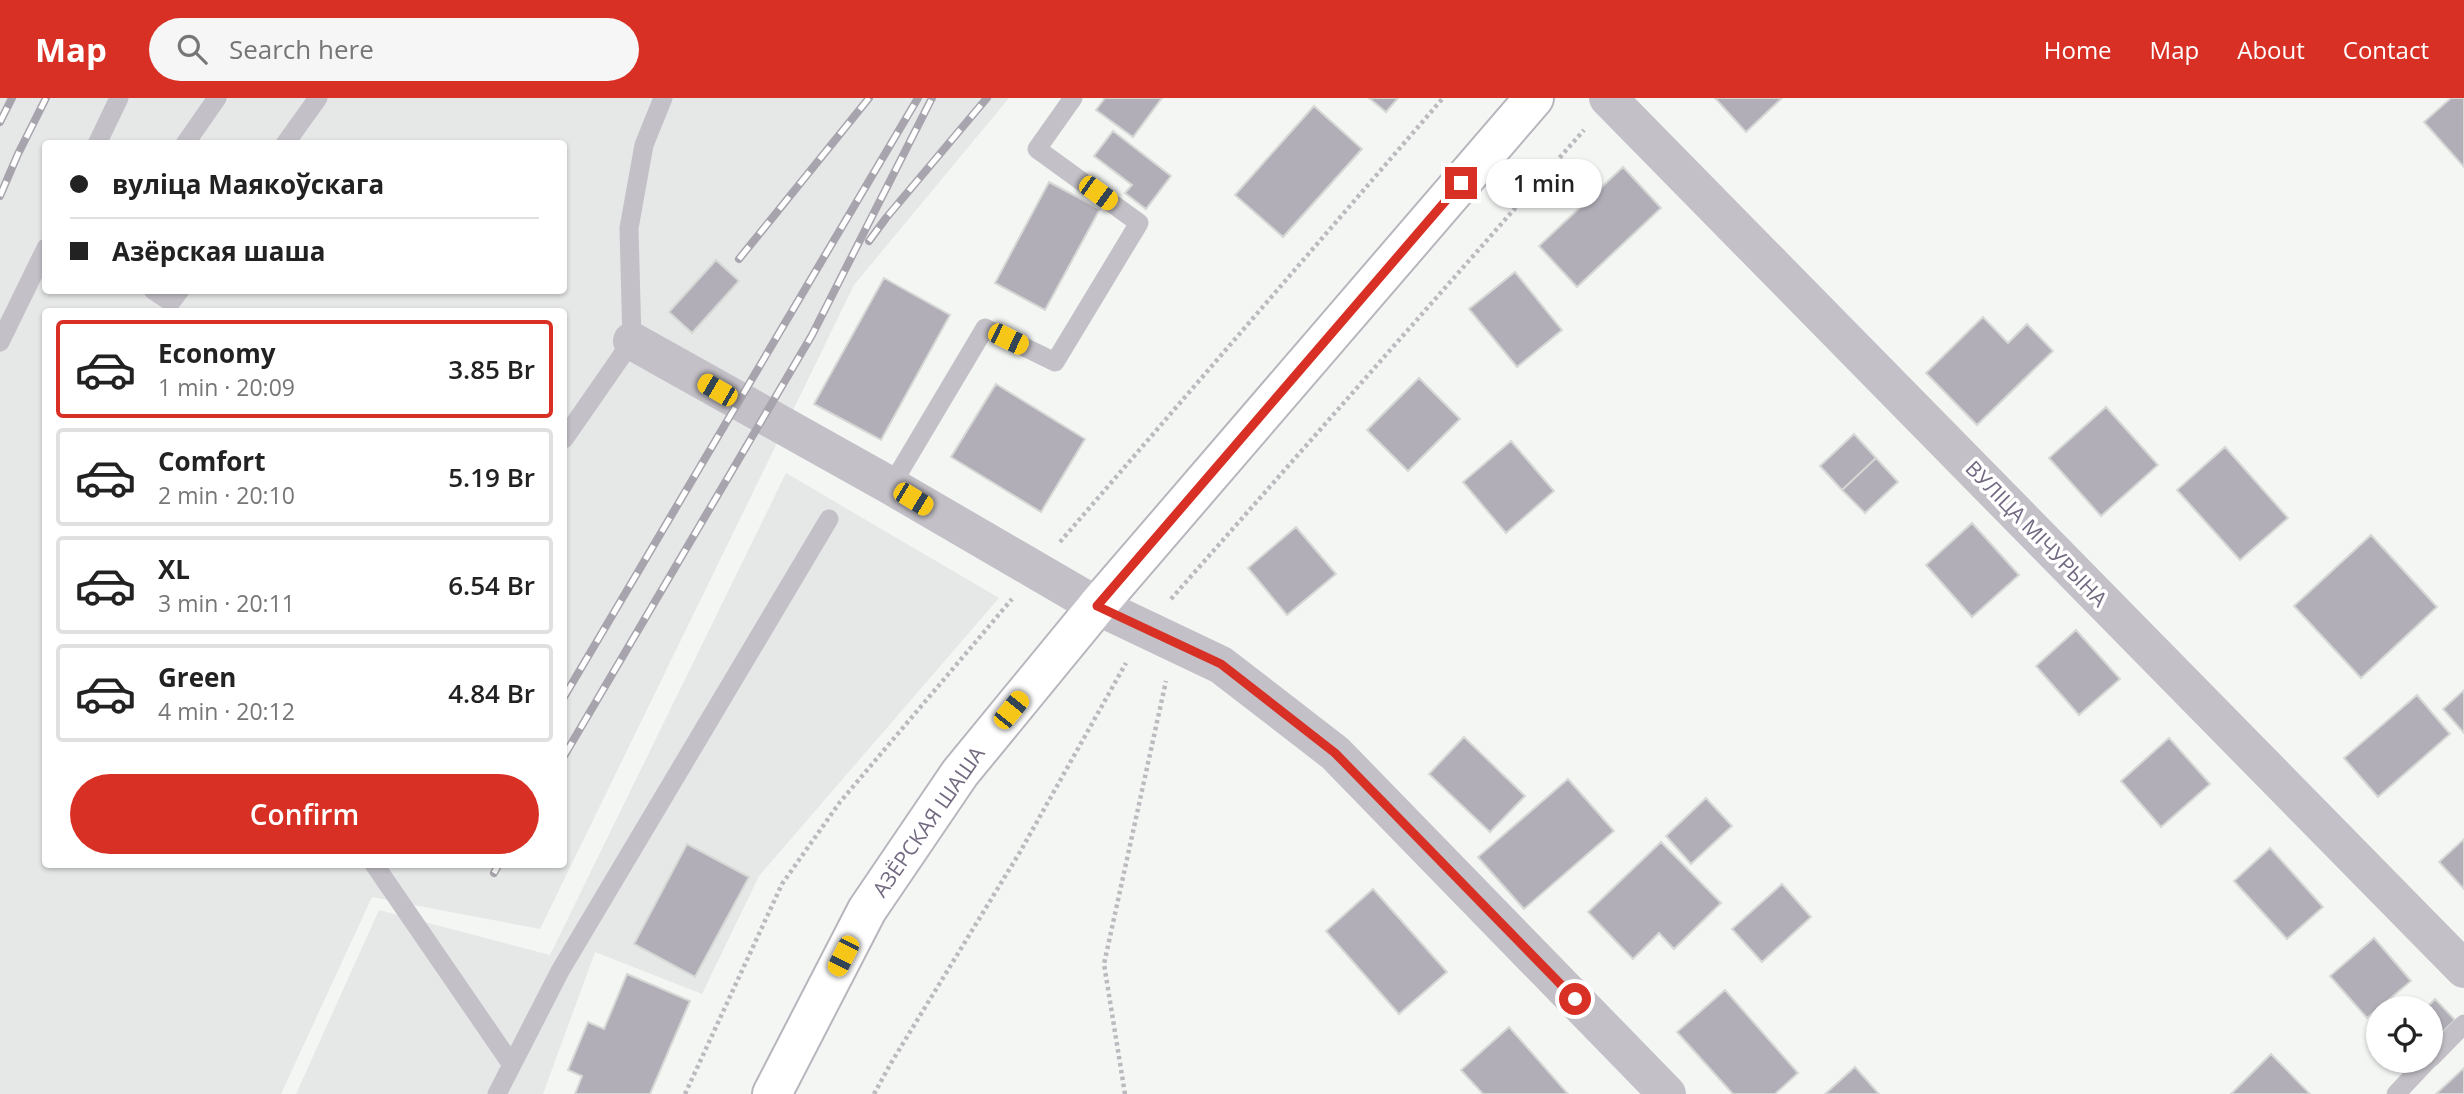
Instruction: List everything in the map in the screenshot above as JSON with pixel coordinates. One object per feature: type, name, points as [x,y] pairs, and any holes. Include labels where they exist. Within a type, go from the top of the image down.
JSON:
[{"type":"main road","name":"АЗЁРСКАЯ ШАША","points":[[772,1094],[867,910],[960,773],[1097,606],[1534,98]]},
{"type":"street","name":"ВУЛІЦА МІЧУРЫНА","points":[[1609,99],[2464,970]]},
{"type":"street","points":[[632,341],[891,486],[1097,606],[1221,664],[1335,753],[1667,1094]]},
{"type":"lane","points":[[99,140],[119,98]]},
{"type":"lane","points":[[188,140],[217,98]]},
{"type":"lane","points":[[288,140],[318,98]]},
{"type":"lane","points":[[567,435],[632,341],[629,228],[645,145],[663,98]]},
{"type":"lane","points":[[891,486],[985,328],[1055,362],[1139,223],[1037,149],[1073,98]]},
{"type":"lane","points":[[0,342],[42,256]]},
{"type":"lane","points":[[159,294],[171,302],[177,294]]},
{"type":"lane","points":[[497,1094],[560,971],[829,519]]},
{"type":"lane","points":[[376,868],[512,1066]]},
{"type":"lane","points":[[2443,1046],[2464,1024]]},
{"type":"lane","points":[[2396,1094],[2416,1073]]},
{"type":"path","points":[[874,1094],[1020,852],[1160,636],[1609,99]]},
{"type":"path","points":[[1125,1094],[1104,964],[1160,636]]},
{"type":"shaded area","points":[[0,98],[1009,98],[854,285],[540,929],[372,897],[281,1094],[0,1094]]},
{"type":"shaded area","points":[[786,473],[999,598],[759,876],[702,994],[595,952],[543,1094],[296,1094],[379,910],[550,955]]},
{"type":"building","points":[[1105,98],[1162,98],[1133,137],[1096,110]]},
{"type":"building","points":[[1369,98],[1398,98],[1386,112]]},
{"type":"building","points":[[1715,98],[1782,98],[1746,132]]},
{"type":"building","points":[[2451,98],[2464,98],[2464,167],[2424,122]]},
{"type":"building","points":[[1314,106],[1362,149],[1283,237],[1235,195]]},
{"type":"building","points":[[1113,131],[1171,176],[1146,209],[1125,193],[1132,185],[1094,156]]},
{"type":"building","points":[[1623,167],[1661,208],[1577,287],[1539,246]]},
{"type":"building","points":[[1049,182],[1100,209],[1045,310],[995,283]]},
{"type":"building","points":[[716,260],[739,281],[692,333],[669,312]]},
{"type":"building","points":[[1515,272],[1562,330],[1517,367],[1469,309]]},
{"type":"building","points":[[884,278],[950,315],[881,440],[814,404]]},
{"type":"building","points":[[1983,317],[2008,343],[2027,324],[2053,351],[1977,425],[1926,373]]},
{"type":"building","points":[[1419,378],[1460,419],[1408,471],[1367,430]]},
{"type":"building","points":[[996,384],[1085,439],[1041,512],[951,457]]},
{"type":"building","points":[[2106,407],[2158,465],[2101,516],[2049,458]]},
{"type":"building","points":[[1854,434],[1876,458],[1842,490],[1820,466]]},
{"type":"building","points":[[1511,441],[1554,491],[1506,533],[1463,482]]},
{"type":"building","points":[[2225,447],[2288,518],[2240,560],[2177,490]]},
{"type":"building","points":[[1876,458],[1898,482],[1865,513],[1842,490]]},
{"type":"building","points":[[1972,523],[2019,575],[1972,617],[1926,565]]},
{"type":"building","points":[[1296,527],[1336,574],[1287,615],[1248,568]]},
{"type":"building","points":[[2371,535],[2437,607],[2361,678],[2294,606]]},
{"type":"building","points":[[2076,630],[2120,679],[2079,715],[2036,666]]},
{"type":"building","points":[[2464,690],[2464,733],[2443,709]]},
{"type":"building","points":[[2417,695],[2450,734],[2378,797],[2344,758]]},
{"type":"building","points":[[1464,737],[1525,796],[1490,832],[1429,774]]},
{"type":"building","points":[[2169,738],[2210,784],[2161,827],[2121,781]]},
{"type":"building","points":[[1568,779],[1614,831],[1524,909],[1478,857]]},
{"type":"building","points":[[1706,798],[1732,826],[1691,864],[1666,836]]},
{"type":"building","points":[[2464,839],[2464,889],[2439,862]]},
{"type":"building","points":[[1661,842],[1721,903],[1674,949],[1659,933],[1633,959],[1588,912]]},
{"type":"building","points":[[687,844],[749,877],[695,977],[634,944]]},
{"type":"building","points":[[2270,848],[2323,907],[2287,939],[2234,881]]},
{"type":"building","points":[[1782,884],[1811,917],[1762,962],[1732,929]]},
{"type":"building","points":[[1373,889],[1447,972],[1399,1014],[1326,931]]},
{"type":"building","points":[[2374,938],[2411,981],[2393,996],[2366,996],[2366,1017],[2330,976]]},
{"type":"building","points":[[627,974],[690,1001],[650,1094],[575,1094],[582,1076],[568,1070],[588,1022],[604,1029]]},
{"type":"building","points":[[1725,990],[1798,1073],[1775,1094],[1733,1094],[1677,1032]]},
{"type":"building","points":[[2443,1007],[2455,1020],[2443,1032]]},
{"type":"building","points":[[1509,1027],[1568,1094],[1483,1094],[1461,1070]]},
{"type":"building","points":[[2271,1054],[2310,1094],[2231,1094]]},
{"type":"building","points":[[1855,1067],[1879,1094],[1825,1094]]},
{"type":"building","points":[[2464,1068],[2464,1094],[2436,1094]]},
{"type":"railway","points":[[0,122],[12,98]]},
{"type":"railway","points":[[0,196],[46,98]]},
{"type":"railway","points":[[739,259],[869,98]]},
{"type":"railway","points":[[567,692],[918,98]]},
{"type":"railway","points":[[567,751],[812,335],[932,98]]},
{"type":"railway","points":[[869,241],[987,98]]},
{"type":"railway","points":[[494,873],[497,868]]},
{"type":"route","points":[[1461,183],[1097,606],[1221,664],[1335,753],[1575,999]]}]
